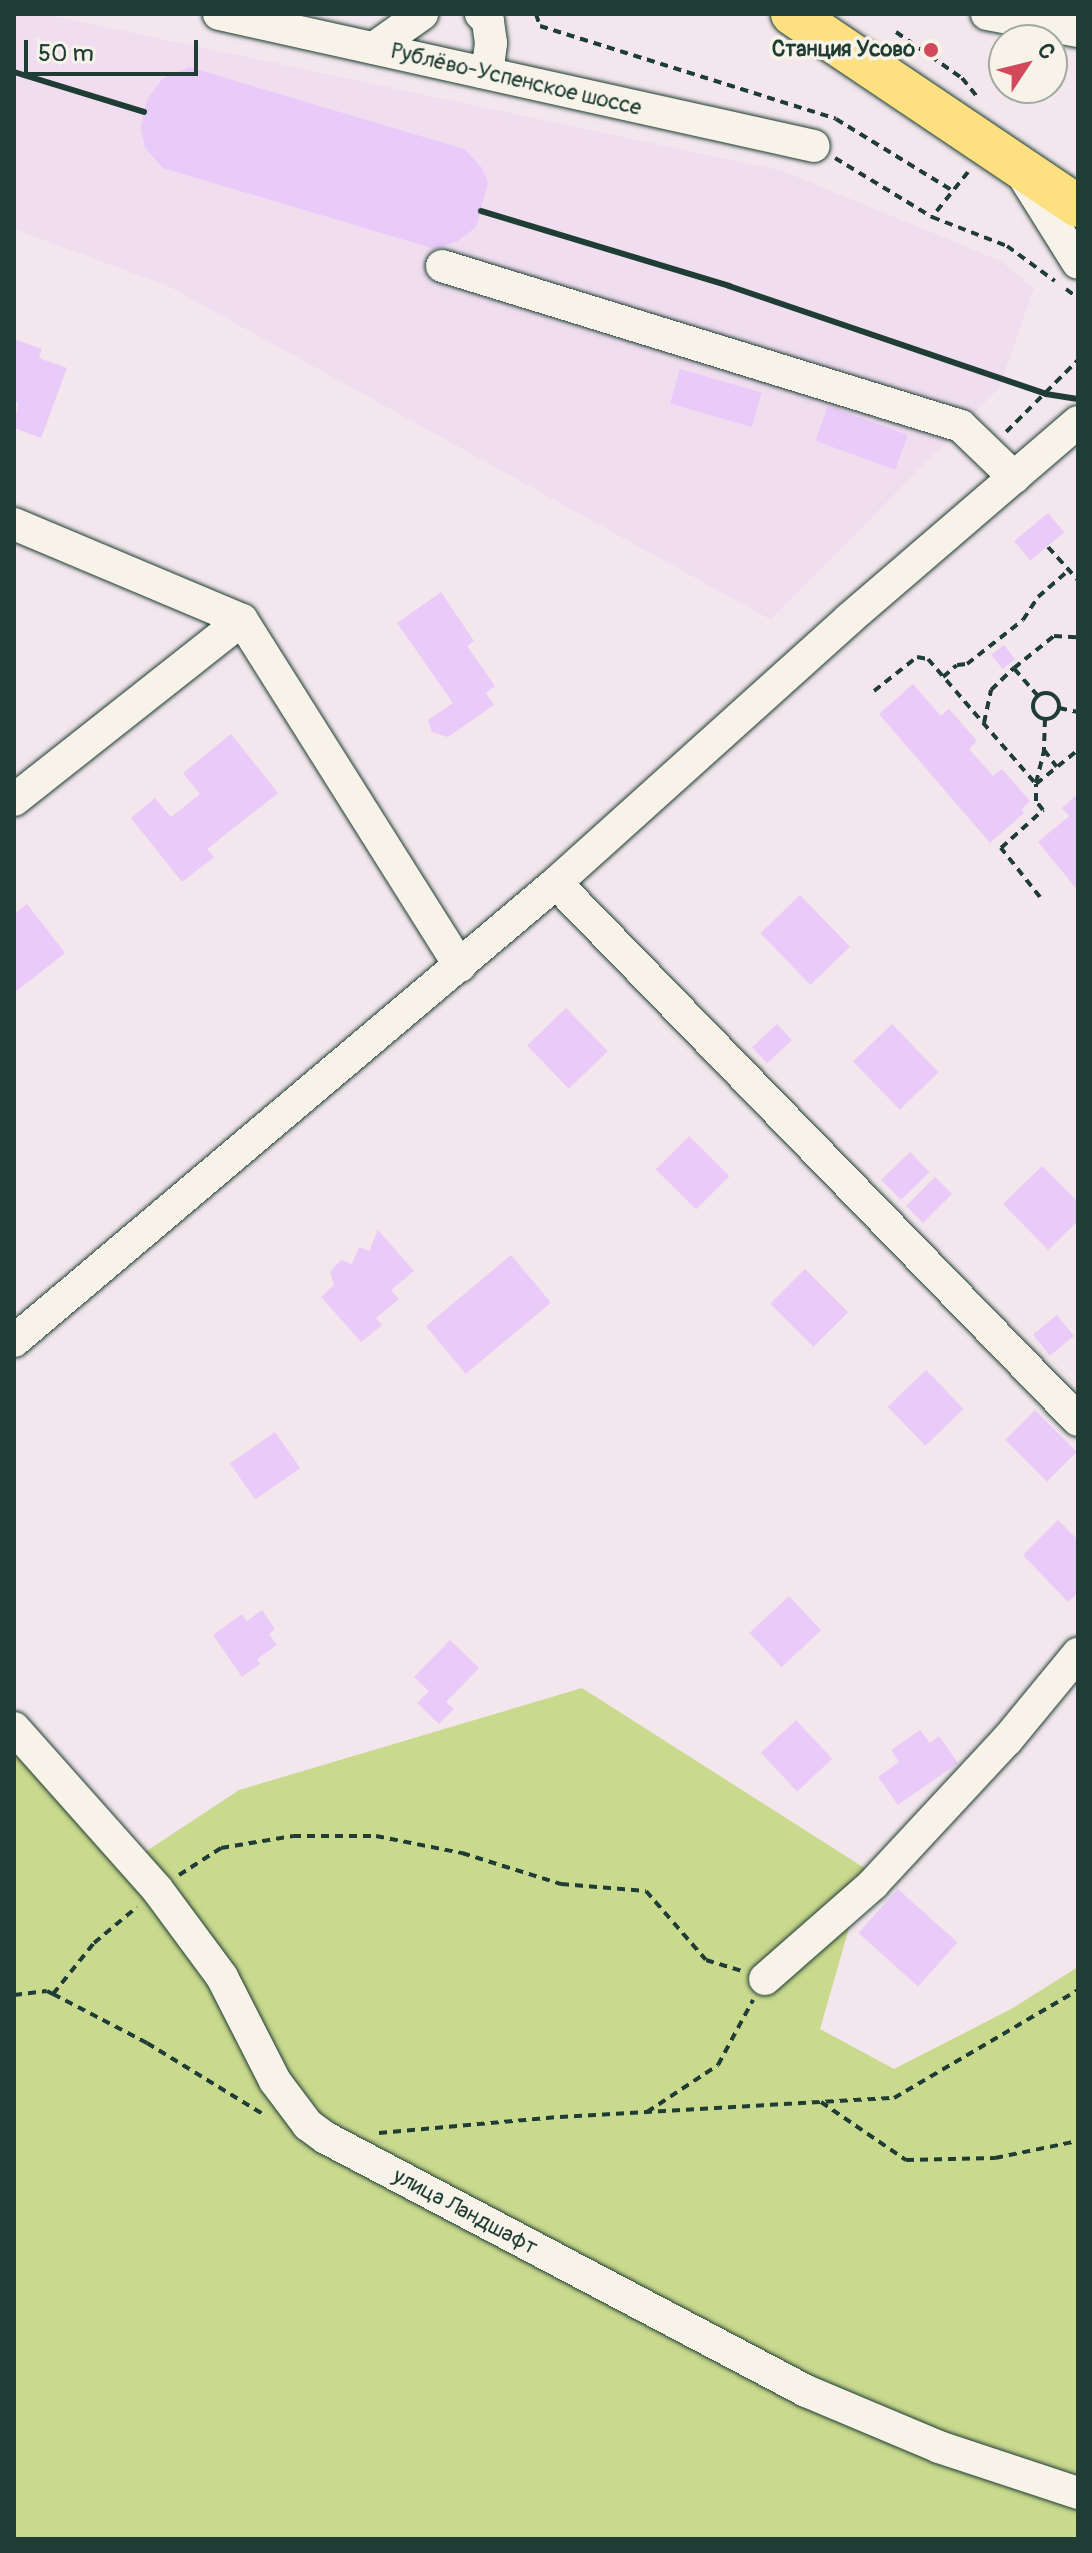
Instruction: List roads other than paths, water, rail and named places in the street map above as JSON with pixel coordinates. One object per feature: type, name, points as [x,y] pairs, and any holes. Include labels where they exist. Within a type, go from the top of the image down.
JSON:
[{"type":"main road","points":[[792,14],[1078,206]]},
{"type":"street","name":"Рублёво-Успенское шоссе","points":[[219,14],[320,25],[374,48],[814,146]]},
{"type":"street","points":[[374,48],[422,14]]},
{"type":"street","points":[[481,14],[488,21],[491,43],[489,59],[481,72]]},
{"type":"street","points":[[987,14],[1078,31]]},
{"type":"street","points":[[1015,163],[1078,263]]},
{"type":"street","points":[[442,266],[961,426],[1021,471]]},
{"type":"street","points":[[14,1341],[460,966],[849,619],[1077,425]]},
{"type":"street","points":[[14,524],[242,620],[460,966]]},
{"type":"street","points":[[14,800],[242,620]]},
{"type":"street","points":[[556,883],[1078,1420]]},
{"type":"street","points":[[765,1979],[873,1884],[1007,1740],[1078,1654]]},
{"type":"street","name":"улица Ландшафт","points":[[14,1728],[157,1889],[222,1977],[275,2081],[308,2125],[326,2138],[806,2391],[939,2447],[1078,2493]]},
{"type":"railway","points":[[14,72],[144,112]]},
{"type":"railway","points":[[481,211],[729,286],[1046,394],[1078,399]]},
{"type":"place","name":"Станция Усово","points":[[931,50]]}]
